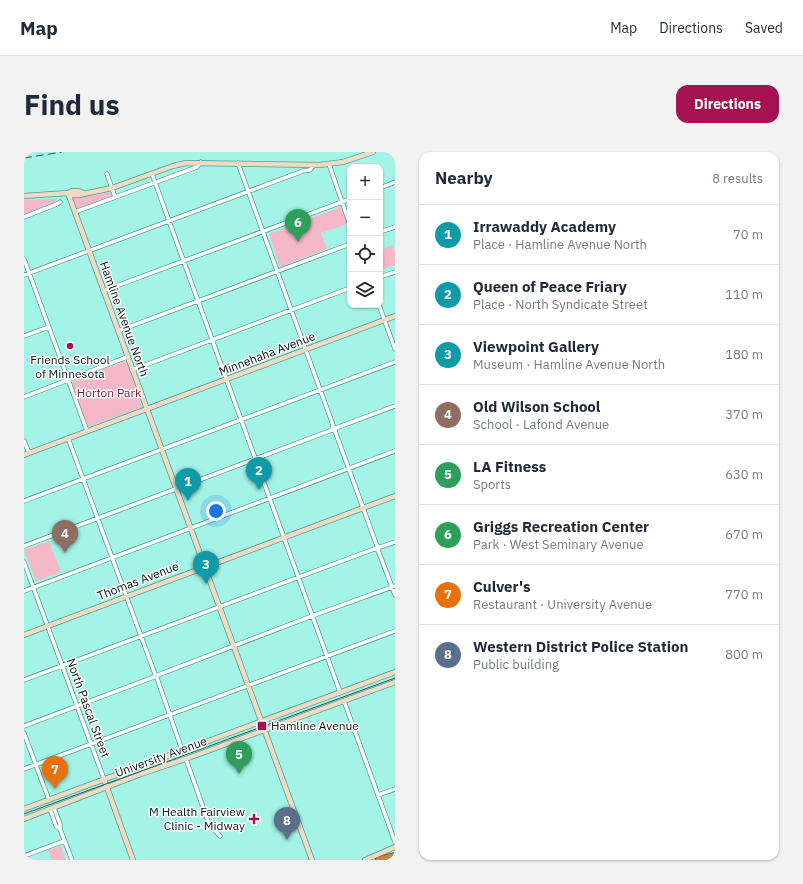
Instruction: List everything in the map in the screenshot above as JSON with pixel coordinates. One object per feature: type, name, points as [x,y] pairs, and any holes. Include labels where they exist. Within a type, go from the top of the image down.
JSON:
[{"type":"highway","points":[[379,860],[395,856]]},
{"type":"street","points":[[24,196],[79,195],[112,188],[178,164],[201,162],[314,165],[329,164],[353,159],[373,152]]},
{"type":"street","points":[[75,212],[195,168],[201,162]]},
{"type":"street","points":[[238,163],[363,508],[394,587],[395,596]]},
{"type":"street","points":[[329,164],[347,216]]},
{"type":"street","points":[[24,276],[303,171],[310,170],[314,165]]},
{"type":"street","points":[[107,174],[115,197]]},
{"type":"street","points":[[152,174],[340,692]]},
{"type":"street","points":[[383,187],[395,182]]},
{"type":"street","name":"Hamline Avenue North","points":[[68,194],[264,730]]},
{"type":"street","points":[[104,291],[347,200]]},
{"type":"street","points":[[24,217],[60,202]]},
{"type":"street","points":[[383,231],[395,227]]},
{"type":"street","points":[[118,331],[347,245]]},
{"type":"street","points":[[24,259],[87,431]]},
{"type":"street","points":[[383,276],[395,272]]},
{"type":"street","points":[[132,370],[347,289]]},
{"type":"street","points":[[380,308],[395,349]]},
{"type":"street","name":"Minnehaha Avenue","points":[[26,454],[395,316]]},
{"type":"street","points":[[24,336],[49,327]]},
{"type":"street","points":[[24,397],[127,357]]},
{"type":"street","points":[[24,501],[395,362]]},
{"type":"street","points":[[24,546],[395,406]]},
{"type":"street","points":[[68,438],[182,750]]},
{"type":"street","points":[[24,441],[26,454]]},
{"type":"street","points":[[24,591],[395,451]]},
{"type":"street","name":"Thomas Avenue","points":[[24,635],[395,496]]},
{"type":"street","points":[[24,680],[219,606],[395,542]]},
{"type":"street","name":"North Pascal Street","points":[[24,562],[134,860]]},
{"type":"street","points":[[24,726],[312,616],[394,587]]},
{"type":"street","points":[[24,769],[395,631]]},
{"type":"street","name":"University Avenue","points":[[24,809],[395,672]]},
{"type":"street","name":"University Avenue","points":[[24,818],[395,682]]},
{"type":"street","points":[[344,701],[395,842]]},
{"type":"street","points":[[264,730],[312,860]]},
{"type":"street","points":[[24,733],[49,800]]},
{"type":"street","points":[[186,759],[209,824],[220,836]]},
{"type":"street","points":[[378,795],[395,789]]},
{"type":"street","points":[[52,808],[56,826],[60,829],[72,860]]},
{"type":"street","points":[[24,856],[64,841]]},
{"type":"street","points":[[365,860],[395,847]]},
{"type":"green space","points":[[110,192],[111,197],[78,209],[76,208],[73,199],[76,196],[92,196]]},
{"type":"green space","points":[[56,199],[56,202],[24,214],[24,200]]},
{"type":"green space","points":[[341,207],[347,224],[321,233],[327,249],[280,267],[269,234]]},
{"type":"green space","points":[[393,245],[395,252],[395,265],[383,269],[383,250]]},
{"type":"green space","name":"Horton Park","points":[[126,361],[127,363],[142,407],[88,427],[71,382]]},
{"type":"green space","points":[[49,541],[61,572],[36,581],[24,550]]},
{"type":"green space","points":[[61,846],[66,860],[52,860],[48,850]]},
{"type":"tram line","points":[[24,814],[395,678]]},
{"type":"railway","points":[[24,158],[62,152]]},
{"type":"place","name":"Griggs Recreation Center","points":[[298,242]]},
{"type":"place","name":"Friends School of Minnesota","points":[[70,346]]},
{"type":"place","name":"Queen of Peace Friary","points":[[259,490]]},
{"type":"place","name":"Irrawaddy Academy","points":[[188,501]]},
{"type":"place","name":"Old Wilson School","points":[[65,553]]},
{"type":"place","name":"Viewpoint Gallery","points":[[206,584]]},
{"type":"place","name":"Hamline Avenue","points":[[262,726]]},
{"type":"place","name":"LA Fitness","points":[[239,774]]},
{"type":"place","name":"Culver's","points":[[55,789]]},
{"type":"place","name":"M Health Fairview Clinic - Midway","points":[[254,819]]},
{"type":"place","name":"Western District Police Station","points":[[287,840]]}]
